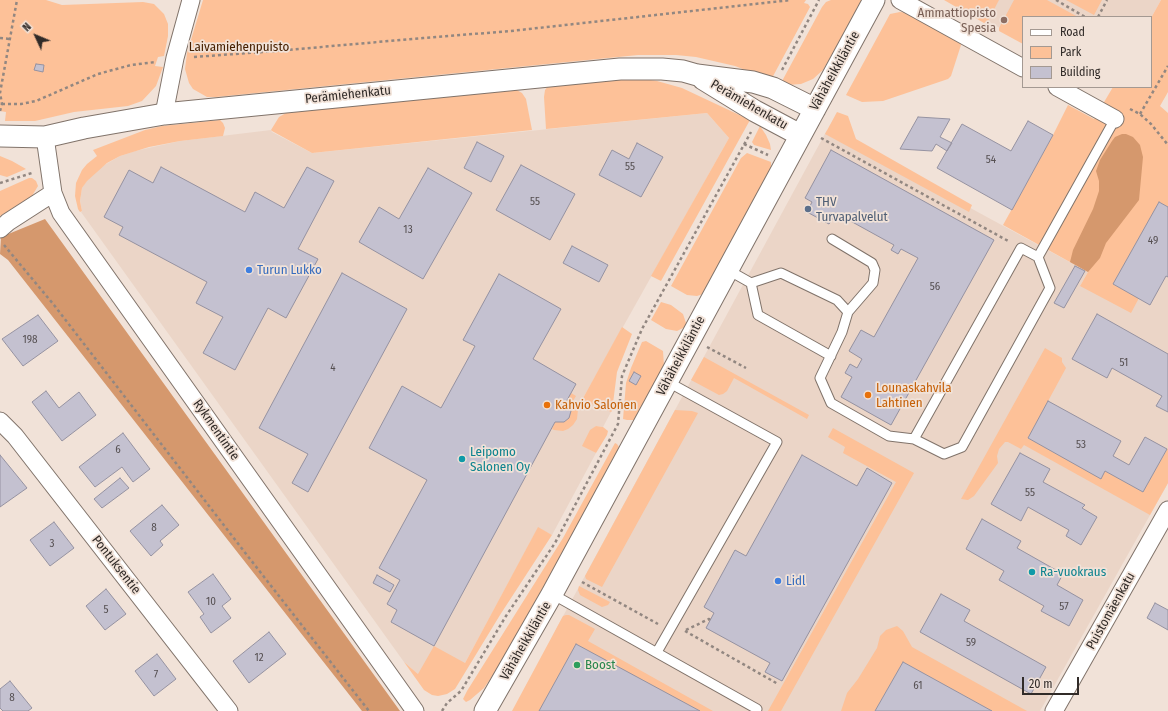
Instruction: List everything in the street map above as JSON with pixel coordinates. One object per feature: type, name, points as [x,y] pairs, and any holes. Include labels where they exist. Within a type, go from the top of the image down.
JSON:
[{"type":"street","points":[[164,114],[175,58],[191,0]]},
{"type":"street","name":"Vähäheikkiläntie","points":[[485,711],[552,594],[728,270],[810,136],[814,109],[874,0]]},
{"type":"street","points":[[900,0],[1022,67]]},
{"type":"street","name":"Perämiehenkatu","points":[[0,136],[45,138],[84,128],[164,114],[620,69],[662,69],[683,71],[697,75],[753,82],[773,88],[814,109]]},
{"type":"street","name":"Perämiehenkatu","points":[[697,75],[755,111],[810,136]]},
{"type":"street","points":[[1058,88],[1115,119]]},
{"type":"street","name":"Rykmentintie","points":[[45,138],[53,194],[61,213],[415,711]]},
{"type":"street","points":[[0,229],[8,222],[53,194]]},
{"type":"street","name":"Pontuksentie","points":[[0,421],[15,436],[229,711]]},
{"type":"street","name":"Puistomäenkatu","points":[[1054,711],[1168,510]]},
{"type":"lane","points":[[1038,257],[1115,119]]},
{"type":"lane","points":[[832,239],[872,263],[875,270],[873,283],[848,312],[842,332],[820,378],[831,403],[889,436],[914,439],[944,454],[962,447],[1050,288],[1038,257],[1020,248],[914,439]]},
{"type":"lane","points":[[728,270],[751,283],[781,273],[837,300],[848,312]]},
{"type":"lane","points":[[751,283],[758,315],[831,356]]},
{"type":"lane","points":[[657,652],[777,442],[668,382]]},
{"type":"lane","points":[[552,594],[757,708]]},
{"type":"path","points":[[0,111],[2,104],[0,93],[17,0]]},
{"type":"path","points":[[2,104],[21,104],[36,101],[98,74],[131,65],[164,61],[175,58],[511,31],[791,0]]},
{"type":"path","points":[[780,75],[819,0]]},
{"type":"path","points":[[1056,0],[1083,16]]},
{"type":"path","points":[[1099,16],[1107,0]]},
{"type":"path","points":[[0,38],[10,39]]},
{"type":"path","points":[[1168,66],[1140,114],[1151,124],[1168,145]]},
{"type":"path","points":[[442,711],[447,703],[461,691],[506,616],[554,543],[618,424],[622,376],[642,329],[751,130]]},
{"type":"path","points":[[810,136],[1020,248]]},
{"type":"path","points":[[0,184],[30,173]]},
{"type":"path","points":[[0,240],[54,305],[369,711]]},
{"type":"path","points":[[705,346],[746,368]]},
{"type":"path","points":[[686,630],[709,619],[710,620]]},
{"type":"shaded area","name":"Ammattiopisto Spesia","points":[[950,0],[1161,0],[1152,16],[1022,16],[1022,40]]},
{"type":"shaded area","points":[[707,113],[729,138],[582,400],[611,412],[603,427],[596,426],[583,446],[596,453],[552,535],[538,528],[465,663],[418,674],[404,662],[81,212],[80,201],[82,188],[86,181],[101,167],[120,156],[135,151],[180,141],[271,130],[272,132],[312,153]]},
{"type":"shaded area","points":[[827,130],[1088,272],[1080,286],[1159,202],[1168,189],[1168,483],[1040,711],[701,711],[555,631]]},
{"type":"shaded area","points":[[1122,134],[1133,137],[1140,145],[1143,157],[1139,200],[1106,243],[1100,258],[1088,272],[1070,262],[1073,250],[1093,209],[1099,191],[1099,181],[1096,171],[1100,160],[1115,137]]},
{"type":"shaded area","points":[[45,219],[400,711],[362,711],[8,260],[0,254],[1,237]]},
{"type":"green space","points":[[0,0],[46,0],[62,5],[143,2],[154,4],[164,14],[168,24],[168,36],[164,56],[158,57],[155,66],[163,67],[156,86],[142,101],[128,106],[74,112],[35,121],[5,121],[6,112],[0,111]]},
{"type":"green space","name":"Laivamiehenpuisto","points":[[203,0],[806,0],[804,3],[808,4],[810,7],[771,80],[735,66],[696,57],[676,55],[638,55],[207,97],[193,89],[189,83],[185,69],[187,53]]},
{"type":"green space","points":[[831,0],[863,0],[823,70],[813,79],[801,84],[787,85],[781,83],[822,7],[826,2]]},
{"type":"green space","points":[[944,0],[999,0],[988,21],[984,23]]},
{"type":"green space","points":[[1014,0],[1047,0],[1076,16],[1022,16],[1022,43],[999,31],[999,28]]},
{"type":"green space","points":[[1066,0],[1102,0],[1094,15]]},
{"type":"green space","points":[[1161,0],[1168,0],[1168,92],[1160,106],[1168,113],[1168,207],[1159,202],[1139,298],[1131,313],[1080,286],[1088,272],[1003,225],[1068,105],[1094,119],[1112,88],[1152,88],[1152,16]]},
{"type":"green space","points":[[900,12],[909,13],[960,41],[961,45],[951,76],[948,79],[883,101],[862,102],[846,95],[890,14]]},
{"type":"green space","points":[[637,78],[657,81],[682,88],[750,120],[661,281],[651,276],[729,138],[707,113],[546,129],[544,97],[545,90],[548,86]]},
{"type":"green space","points":[[515,89],[522,93],[526,99],[532,130],[312,153],[271,130],[279,117],[286,113]]},
{"type":"green space","points":[[837,112],[848,116],[856,139],[972,205],[969,212],[825,134]]},
{"type":"green space","points":[[220,120],[225,128],[223,136],[180,141],[149,147],[120,156],[107,163],[87,181],[82,188],[80,201],[82,211],[80,212],[78,209],[75,196],[76,183],[82,170],[97,156],[93,150],[145,130],[162,126]]},
{"type":"green space","points":[[760,126],[766,135],[771,150],[754,145],[752,142]]},
{"type":"green space","points":[[747,153],[771,162],[771,168],[703,294],[697,296],[687,295],[671,286],[741,158]]},
{"type":"green space","points":[[0,156],[26,169],[7,177],[0,175]]},
{"type":"green space","points":[[29,178],[36,181],[38,186],[32,196],[0,216],[0,191]]},
{"type":"green space","points":[[661,302],[671,305],[683,314],[686,323],[685,327],[677,331],[666,329],[651,320]]},
{"type":"green space","points":[[622,327],[632,334],[617,372],[611,412],[582,400]]},
{"type":"green space","points":[[646,341],[663,351],[664,366],[634,420],[623,419],[626,383],[642,342]]},
{"type":"green space","points":[[1045,348],[1062,358],[1062,362],[1066,368],[1028,438],[1101,478],[1105,471],[1143,492],[1168,448],[1168,483],[1150,515],[1024,445],[1021,449],[1008,442],[1005,442],[999,449],[997,456],[998,463],[974,496],[968,500],[961,499]]},
{"type":"green space","points":[[704,357],[809,415],[807,419],[734,378],[727,391],[719,395],[691,380]]},
{"type":"green space","points":[[571,393],[576,396],[573,401],[578,409],[577,419],[568,429],[563,431],[554,430],[552,429],[555,422],[564,422],[569,418],[571,411],[566,402]]},
{"type":"green space","points":[[675,410],[692,411],[698,413],[602,587],[586,579],[585,576]]},
{"type":"green space","points":[[596,426],[603,427],[608,431],[596,453],[582,446],[590,430]]},
{"type":"green space","points":[[833,428],[914,473],[781,711],[768,711],[896,482],[843,453],[845,447],[828,437]]},
{"type":"green space","points":[[615,443],[619,447],[499,666],[484,688],[466,702],[463,699],[467,691],[563,538]]},
{"type":"green space","points":[[538,527],[552,535],[500,615],[455,689],[447,694],[438,696],[432,695],[424,690],[404,662],[418,674],[434,646],[465,663]]},
{"type":"green space","points":[[579,586],[610,602],[608,605],[602,607],[580,595],[578,590]]},
{"type":"green space","name":"Boost","points":[[569,615],[595,629],[588,641],[713,711],[512,711],[563,616]]},
{"type":"green space","points":[[897,626],[903,631],[912,647],[1027,711],[992,711],[903,662],[875,711],[841,711],[847,693],[858,679],[877,648],[880,636],[886,630]]},
{"type":"building","points":[[36,64],[44,65],[43,72],[34,70]]},
{"type":"building","points":[[918,117],[950,119],[940,137],[952,143],[947,151],[936,144],[932,151],[900,149]]},
{"type":"building","points":[[1028,121],[1053,135],[1012,210],[937,168],[962,124],[1011,151]]},
{"type":"building","points":[[477,142],[504,156],[491,182],[464,168]]},
{"type":"building","points":[[637,143],[663,157],[641,197],[599,175],[612,150],[629,159]]},
{"type":"building","points":[[831,150],[994,240],[891,425],[841,397],[852,377],[845,373],[850,364],[857,368],[862,359],[849,351],[861,330],[874,337],[918,258],[901,249],[898,254],[891,250],[894,245],[836,213],[829,224],[807,212],[812,202],[805,198]]},
{"type":"building","points":[[521,165],[575,194],[550,240],[496,210]]},
{"type":"building","name":"Turun Lukko","points":[[161,167],[245,212],[255,192],[284,208],[307,167],[334,181],[298,249],[318,259],[286,318],[268,308],[235,370],[203,353],[223,317],[196,303],[207,282],[119,235],[123,227],[104,217],[129,170],[153,183]]},
{"type":"building","points":[[428,168],[472,193],[423,279],[359,242],[379,207],[399,219]]},
{"type":"building","points":[[1159,202],[1168,207],[1168,277],[1166,276],[1150,305],[1113,284]]},
{"type":"building","points":[[572,246],[608,265],[599,282],[563,263]]},
{"type":"building","points":[[1075,266],[1085,271],[1064,308],[1054,303]]},
{"type":"building","points":[[342,273],[407,309],[308,492],[292,483],[308,454],[259,428]]},
{"type":"building","name":"Leipomo Salonen Oy","points":[[499,274],[561,309],[533,359],[576,384],[566,402],[571,411],[569,418],[564,422],[555,422],[434,646],[391,622],[397,610],[387,604],[400,580],[379,568],[427,480],[369,448],[402,386],[441,408],[475,346],[463,340]]},
{"type":"building","points":[[1097,314],[1168,354],[1168,412],[1156,406],[1162,396],[1112,368],[1107,378],[1072,359]]},
{"type":"building","points":[[38,315],[58,341],[23,366],[2,339]]},
{"type":"building","points":[[634,372],[641,376],[636,385],[629,381]]},
{"type":"building","points":[[46,391],[59,408],[79,392],[96,415],[62,441],[32,402]]},
{"type":"building","points":[[1048,401],[1121,441],[1113,456],[1129,465],[1145,437],[1167,449],[1143,492],[1105,471],[1101,479],[1028,438]]},
{"type":"building","points":[[123,433],[150,469],[133,482],[122,467],[95,487],[79,467]]},
{"type":"building","points":[[1020,453],[1050,469],[1043,482],[1085,505],[1082,508],[1097,517],[1081,545],[1066,536],[1069,530],[1028,507],[1021,521],[991,504]]},
{"type":"building","points":[[0,455],[27,488],[0,507]]},
{"type":"building","name":"Lidl","points":[[802,455],[857,486],[867,468],[892,483],[782,681],[765,672],[770,663],[706,628],[714,613],[704,607],[735,550],[746,556]]},
{"type":"building","points":[[120,478],[129,488],[102,508],[94,499]]},
{"type":"building","points":[[162,505],[179,525],[160,541],[163,545],[151,556],[130,531]]},
{"type":"building","name":"Ra-vuokraus","points":[[982,519],[1021,541],[1017,548],[1063,574],[1057,585],[1083,600],[1069,626],[1041,611],[1044,606],[999,580],[1004,571],[966,549]]},
{"type":"building","points":[[54,522],[74,548],[50,566],[30,540]]},
{"type":"building","points":[[213,574],[231,599],[222,606],[231,618],[211,633],[200,617],[204,614],[188,592]]},
{"type":"building","points":[[377,575],[394,585],[390,592],[373,583]]},
{"type":"building","points":[[106,589],[126,614],[105,630],[86,606]]},
{"type":"building","points":[[941,594],[970,610],[964,621],[1046,667],[1031,694],[920,632]]},
{"type":"building","points":[[1155,603],[1168,610],[1168,630],[1147,618]]},
{"type":"building","points":[[269,632],[286,654],[249,683],[233,661]]},
{"type":"building","name":"Boost","points":[[576,644],[700,711],[539,711]]},
{"type":"building","points":[[157,654],[176,679],[154,696],[135,671]]},
{"type":"building","points":[[903,662],[992,711],[875,711]]},
{"type":"building","points":[[10,681],[32,708],[28,711],[3,711],[0,708],[0,689]]},
{"type":"place","name":"Ammattiopisto Spesia","points":[[1004,20]]},
{"type":"place","name":"THV Turvapalvelut","points":[[808,209]]},
{"type":"place","name":"Turun Lukko","points":[[249,270]]},
{"type":"place","name":"Lounaskahvila Lahtinen","points":[[868,395]]},
{"type":"place","name":"Kahvio Salonen","points":[[547,405]]},
{"type":"place","name":"Leipomo Salonen Oy","points":[[462,459]]},
{"type":"place","name":"Ra-vuokraus","points":[[1032,572]]},
{"type":"place","name":"Lidl","points":[[778,581]]},
{"type":"place","name":"Boost","points":[[577,665]]}]
